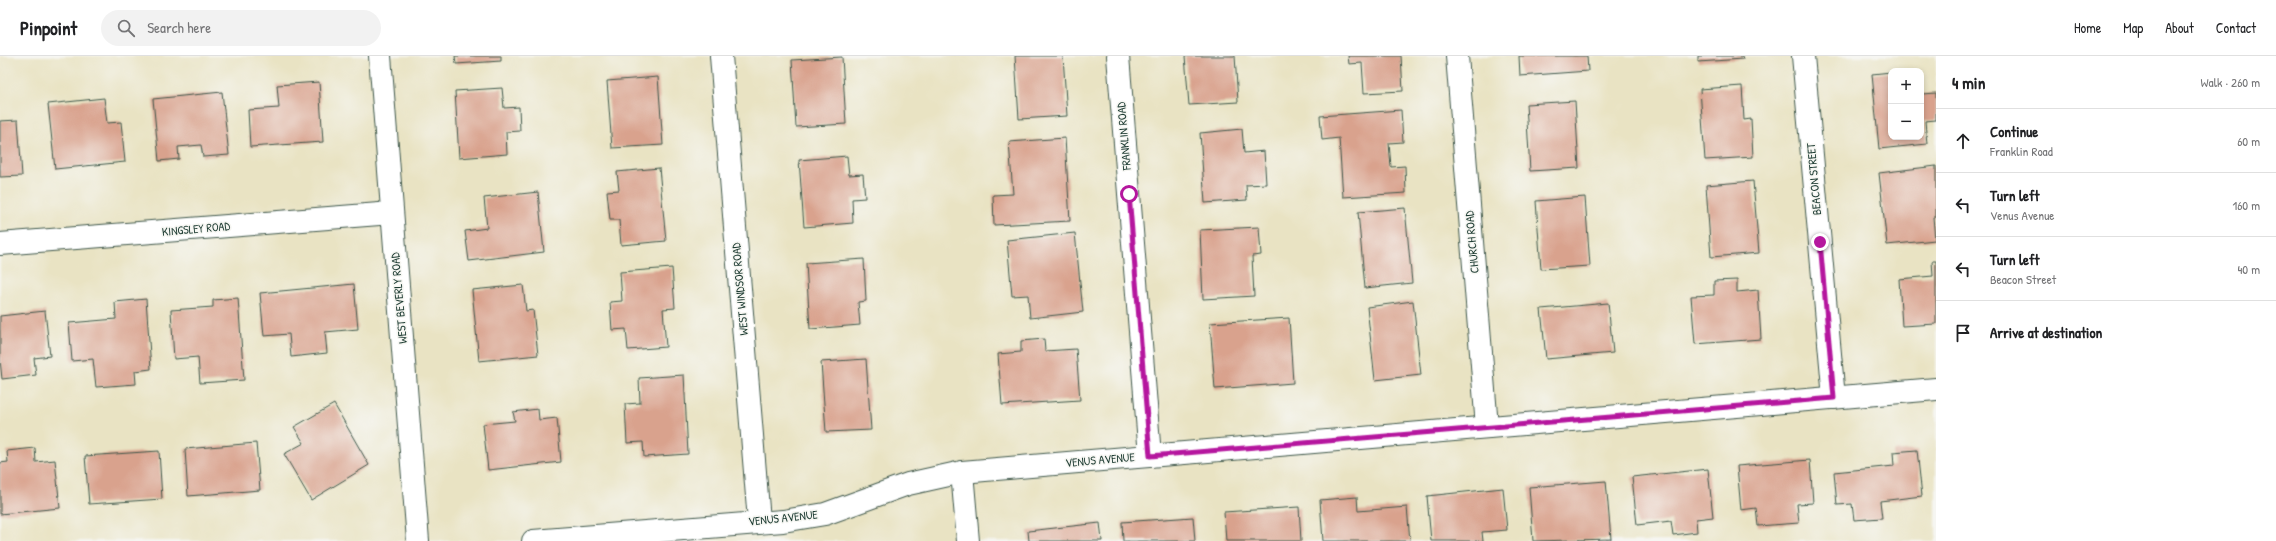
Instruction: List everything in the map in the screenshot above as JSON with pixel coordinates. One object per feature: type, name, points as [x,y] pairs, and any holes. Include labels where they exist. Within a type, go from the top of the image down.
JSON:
[{"type":"street","name":"WEST BEVERLY ROAD","points":[[380,56],[418,541]]},
{"type":"street","name":"WEST WINDSOR ROAD","points":[[721,56],[759,522]]},
{"type":"street","name":"FRANKLIN ROAD","points":[[1118,56],[1150,456]]},
{"type":"street","name":"CHURCH ROAD","points":[[1457,56],[1487,427]]},
{"type":"street","name":"BEACON STREET","points":[[1803,56],[1834,398]]},
{"type":"street","name":"KINGSLEY ROAD","points":[[0,244],[392,213]]},
{"type":"street","name":"VENUS AVENUE","points":[[533,541],[645,537],[759,522],[783,521],[825,514],[908,484],[962,472],[1936,389]]},
{"type":"street","points":[[962,472],[968,541]]},
{"type":"building","points":[[455,56],[501,56],[501,61],[456,64]]},
{"type":"building","points":[[1015,56],[1063,56],[1067,116],[1019,119]]},
{"type":"building","points":[[1185,56],[1235,56],[1238,102],[1189,105]]},
{"type":"building","points":[[1348,56],[1401,56],[1403,91],[1364,93],[1362,63],[1349,64]]},
{"type":"building","points":[[1519,56],[1587,56],[1588,71],[1520,76]]},
{"type":"building","points":[[1698,56],[1742,56],[1743,59],[1698,62]]},
{"type":"building","points":[[842,57],[846,124],[796,127],[792,60]]},
{"type":"building","points":[[1888,72],[1888,140],[1924,140],[1924,94],[1936,93],[1936,120],[1925,121],[1927,144],[1879,149],[1872,74]]},
{"type":"building","points":[[658,77],[663,145],[612,148],[607,81]]},
{"type":"building","points":[[319,82],[323,142],[250,147],[248,110],[279,108],[277,85]]},
{"type":"building","points":[[1742,86],[1744,120],[1751,119],[1753,157],[1705,160],[1700,89]]},
{"type":"building","points":[[502,88],[504,108],[519,107],[520,131],[506,132],[507,154],[459,158],[455,91]]},
{"type":"building","points":[[222,92],[229,155],[203,157],[201,145],[178,147],[179,159],[159,161],[153,99]]},
{"type":"building","points":[[104,98],[107,123],[121,122],[125,162],[55,169],[48,104]]},
{"type":"building","points":[[1575,101],[1579,168],[1530,171],[1526,104]]},
{"type":"building","points":[[1401,110],[1403,142],[1389,143],[1391,167],[1405,166],[1406,193],[1343,197],[1339,138],[1322,140],[1320,116]]},
{"type":"building","points":[[18,120],[22,176],[0,177],[0,121]]},
{"type":"building","points":[[1242,129],[1244,153],[1264,151],[1266,184],[1246,185],[1247,200],[1205,203],[1200,133]]},
{"type":"building","points":[[1065,138],[1070,221],[994,225],[993,195],[1013,194],[1009,142]]},
{"type":"building","points":[[847,156],[849,175],[863,174],[865,198],[852,199],[853,223],[804,227],[799,160]]},
{"type":"building","points":[[1936,166],[1936,217],[1933,217],[1935,240],[1887,245],[1879,173]]},
{"type":"building","points":[[659,168],[666,241],[621,245],[619,220],[610,220],[607,191],[619,190],[617,172]]},
{"type":"building","points":[[1753,181],[1759,253],[1711,257],[1706,185]]},
{"type":"building","points":[[538,192],[544,252],[469,261],[465,231],[487,228],[484,198]]},
{"type":"building","points":[[1585,197],[1590,266],[1541,269],[1536,201]]},
{"type":"building","points":[[1405,208],[1412,283],[1365,288],[1358,212]]},
{"type":"building","points":[[1259,227],[1261,255],[1252,256],[1254,296],[1203,299],[1200,230]]},
{"type":"building","points":[[1075,233],[1083,312],[1030,318],[1028,295],[1012,296],[1007,240]]},
{"type":"building","points":[[864,259],[866,301],[858,302],[860,325],[810,329],[806,263]]},
{"type":"building","points":[[1932,261],[1936,261],[1936,324],[1902,326],[1899,279],[1933,276]]},
{"type":"building","points":[[672,268],[675,308],[663,309],[666,347],[628,350],[626,329],[612,330],[610,302],[622,301],[620,272]]},
{"type":"building","points":[[1737,280],[1737,292],[1758,290],[1761,339],[1695,344],[1691,296],[1714,295],[1714,281]]},
{"type":"building","points":[[354,284],[358,329],[325,332],[327,353],[291,357],[289,334],[264,336],[260,293]]},
{"type":"building","points":[[523,285],[526,311],[533,310],[538,355],[479,361],[472,290]]},
{"type":"building","points":[[238,298],[244,380],[200,383],[198,357],[174,359],[171,310],[213,307],[213,300]]},
{"type":"building","points":[[146,299],[151,369],[135,371],[136,384],[96,387],[93,359],[72,361],[69,323],[116,319],[115,302]]},
{"type":"building","points":[[1413,301],[1421,375],[1375,380],[1367,307]]},
{"type":"building","points":[[1608,303],[1613,353],[1546,359],[1541,309]]},
{"type":"building","points":[[45,311],[50,356],[34,358],[36,375],[2,379],[0,360],[0,316]]},
{"type":"building","points":[[1289,318],[1293,383],[1215,389],[1210,323]]},
{"type":"building","points":[[1044,339],[1045,351],[1076,349],[1080,400],[1002,405],[998,354],[1021,352],[1021,341]]},
{"type":"building","points":[[866,359],[871,430],[826,432],[821,362]]},
{"type":"building","points":[[684,375],[688,454],[644,457],[643,442],[627,443],[625,404],[640,403],[639,378]]},
{"type":"building","points":[[334,404],[369,465],[311,500],[284,454],[304,443],[294,427]]},
{"type":"building","points":[[538,409],[539,420],[557,418],[561,462],[488,470],[483,424],[515,421],[513,412]]},
{"type":"building","points":[[256,443],[260,490],[188,496],[185,449]]},
{"type":"building","points":[[35,448],[36,462],[55,460],[60,508],[0,514],[0,463],[8,462],[7,451]]},
{"type":"building","points":[[1917,450],[1922,496],[1880,501],[1882,518],[1854,520],[1852,504],[1837,505],[1834,472],[1894,466],[1893,452]]},
{"type":"building","points":[[159,451],[162,499],[89,504],[85,456]]},
{"type":"building","points":[[1810,460],[1813,503],[1797,504],[1799,523],[1758,526],[1756,508],[1741,510],[1737,466]]},
{"type":"building","points":[[1708,469],[1713,517],[1696,519],[1697,532],[1673,535],[1671,521],[1637,525],[1632,477]]},
{"type":"building","points":[[1606,481],[1611,539],[1533,541],[1529,487]]},
{"type":"building","points":[[1503,488],[1507,530],[1482,532],[1483,541],[1431,541],[1427,496]]},
{"type":"building","points":[[1357,497],[1358,511],[1407,507],[1410,541],[1323,541],[1320,500]]},
{"type":"building","points":[[1299,507],[1301,541],[1226,541],[1224,512]]},
{"type":"building","points":[[1193,517],[1195,541],[1123,541],[1122,522]]},
{"type":"building","points":[[1100,523],[1102,541],[1029,541],[1028,531]]},
{"type":"route","points":[[1129,194],[1150,456],[1834,398],[1820,242]]}]
